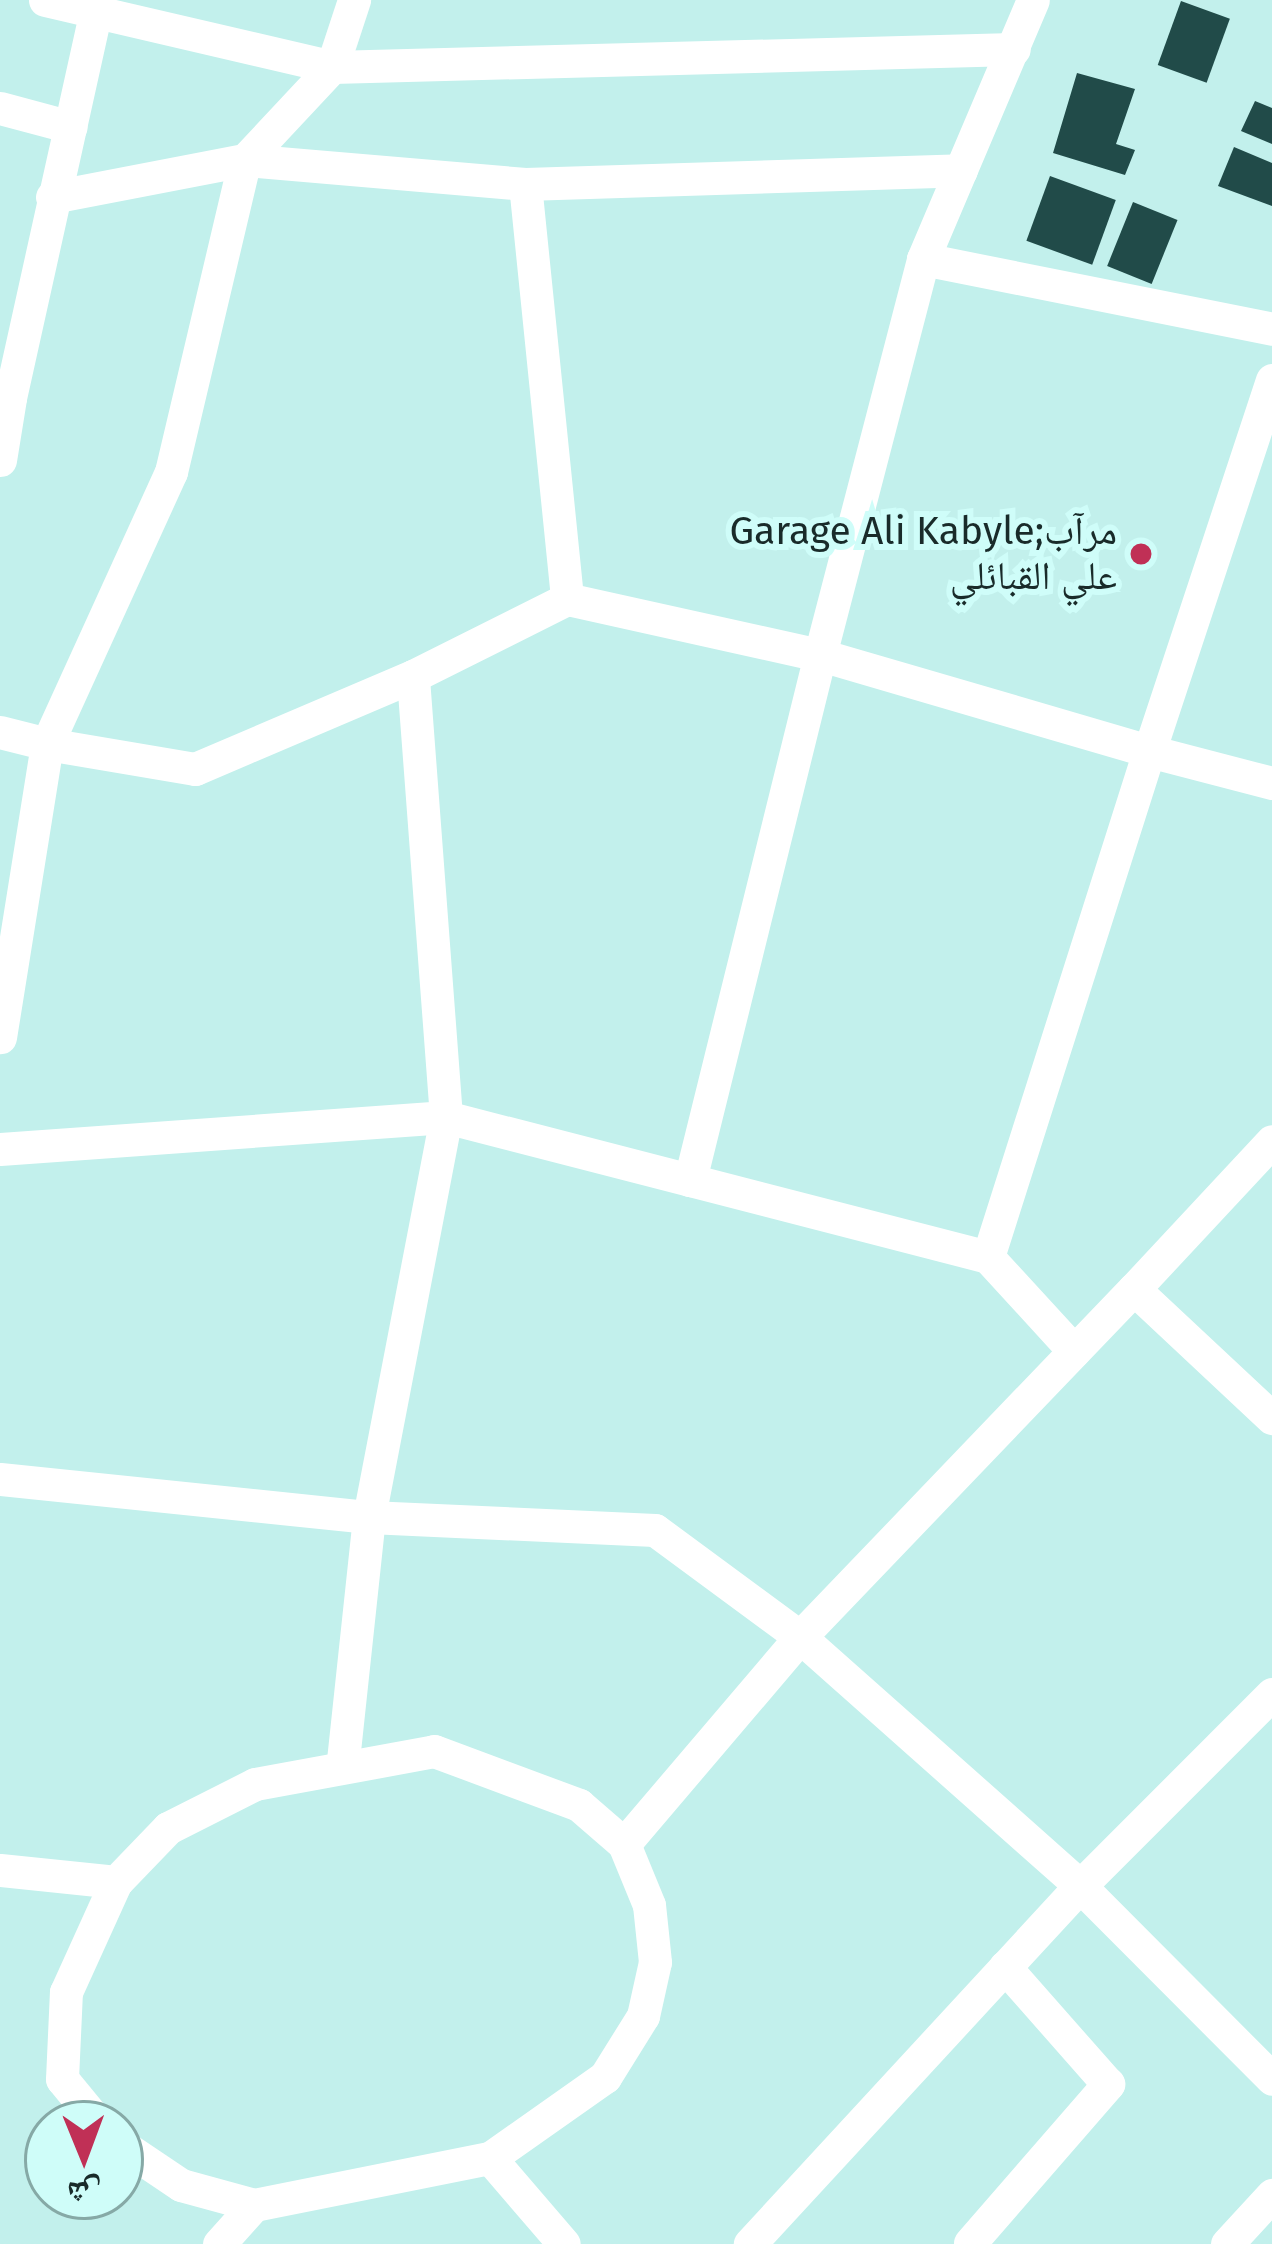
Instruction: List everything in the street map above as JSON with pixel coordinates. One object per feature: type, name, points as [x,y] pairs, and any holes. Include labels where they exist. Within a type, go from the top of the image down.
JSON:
[{"type":"street","points":[[45,0],[97,6],[332,67],[1014,49]]},
{"type":"street","points":[[0,1037],[47,744],[171,472],[245,160],[332,67],[354,0]]},
{"type":"street","points":[[690,1180],[923,259],[1033,0]]},
{"type":"street","points":[[0,460],[5,397],[97,6]]},
{"type":"street","points":[[0,108],[70,127]]},
{"type":"street","points":[[52,197],[245,160],[525,184],[961,170]]},
{"type":"street","points":[[525,184],[567,599]]},
{"type":"street","points":[[923,259],[1272,329]]},
{"type":"street","points":[[988,1257],[1272,380]]},
{"type":"street","points":[[0,732],[195,769],[412,676],[567,599],[820,655],[1272,783]]},
{"type":"street","points":[[344,1761],[369,1516],[446,1117],[412,676]]},
{"type":"street","points":[[0,1149],[446,1117],[988,1257],[1074,1351]]},
{"type":"street","points":[[624,1844],[800,1637],[1272,1141]]},
{"type":"street","points":[[1134,1289],[1272,1418]]},
{"type":"street","points":[[0,1478],[369,1516],[655,1530],[800,1637],[1080,1886],[1272,2079]]},
{"type":"street","points":[[750,2244],[1080,1886],[1272,1694]]},
{"type":"street","points":[[80,2100],[62,2079],[58,2031],[116,1882],[168,1828],[255,1784],[344,1761],[434,1751],[513,1773],[579,1805],[624,1844],[649,1905],[655,1962],[643,2015],[605,2077],[490,2158],[254,2205],[181,2185],[144,2160]]},
{"type":"street","points":[[0,1870],[116,1882]]},
{"type":"street","points":[[970,2243],[1108,2084],[1006,1966]]},
{"type":"street","points":[[490,2158],[564,2244]]},
{"type":"street","points":[[1227,2244],[1272,2195]]},
{"type":"street","points":[[219,2244],[254,2205]]},
{"type":"building","points":[[1181,1],[1230,19],[1207,83],[1158,65]]},
{"type":"building","points":[[1077,73],[1135,89],[1116,144],[1135,150],[1125,175],[1053,153]]},
{"type":"building","points":[[1255,101],[1272,108],[1272,144],[1241,131]]},
{"type":"building","points":[[1234,147],[1272,163],[1272,206],[1218,186]]},
{"type":"building","points":[[1050,176],[1116,200],[1092,265],[1026,241]]},
{"type":"building","points":[[1133,202],[1178,220],[1152,284],[1107,266]]},
{"type":"place","name":"Garage Ali Kabyle;مرآب علي القبائلي","points":[[1141,554]]}]
